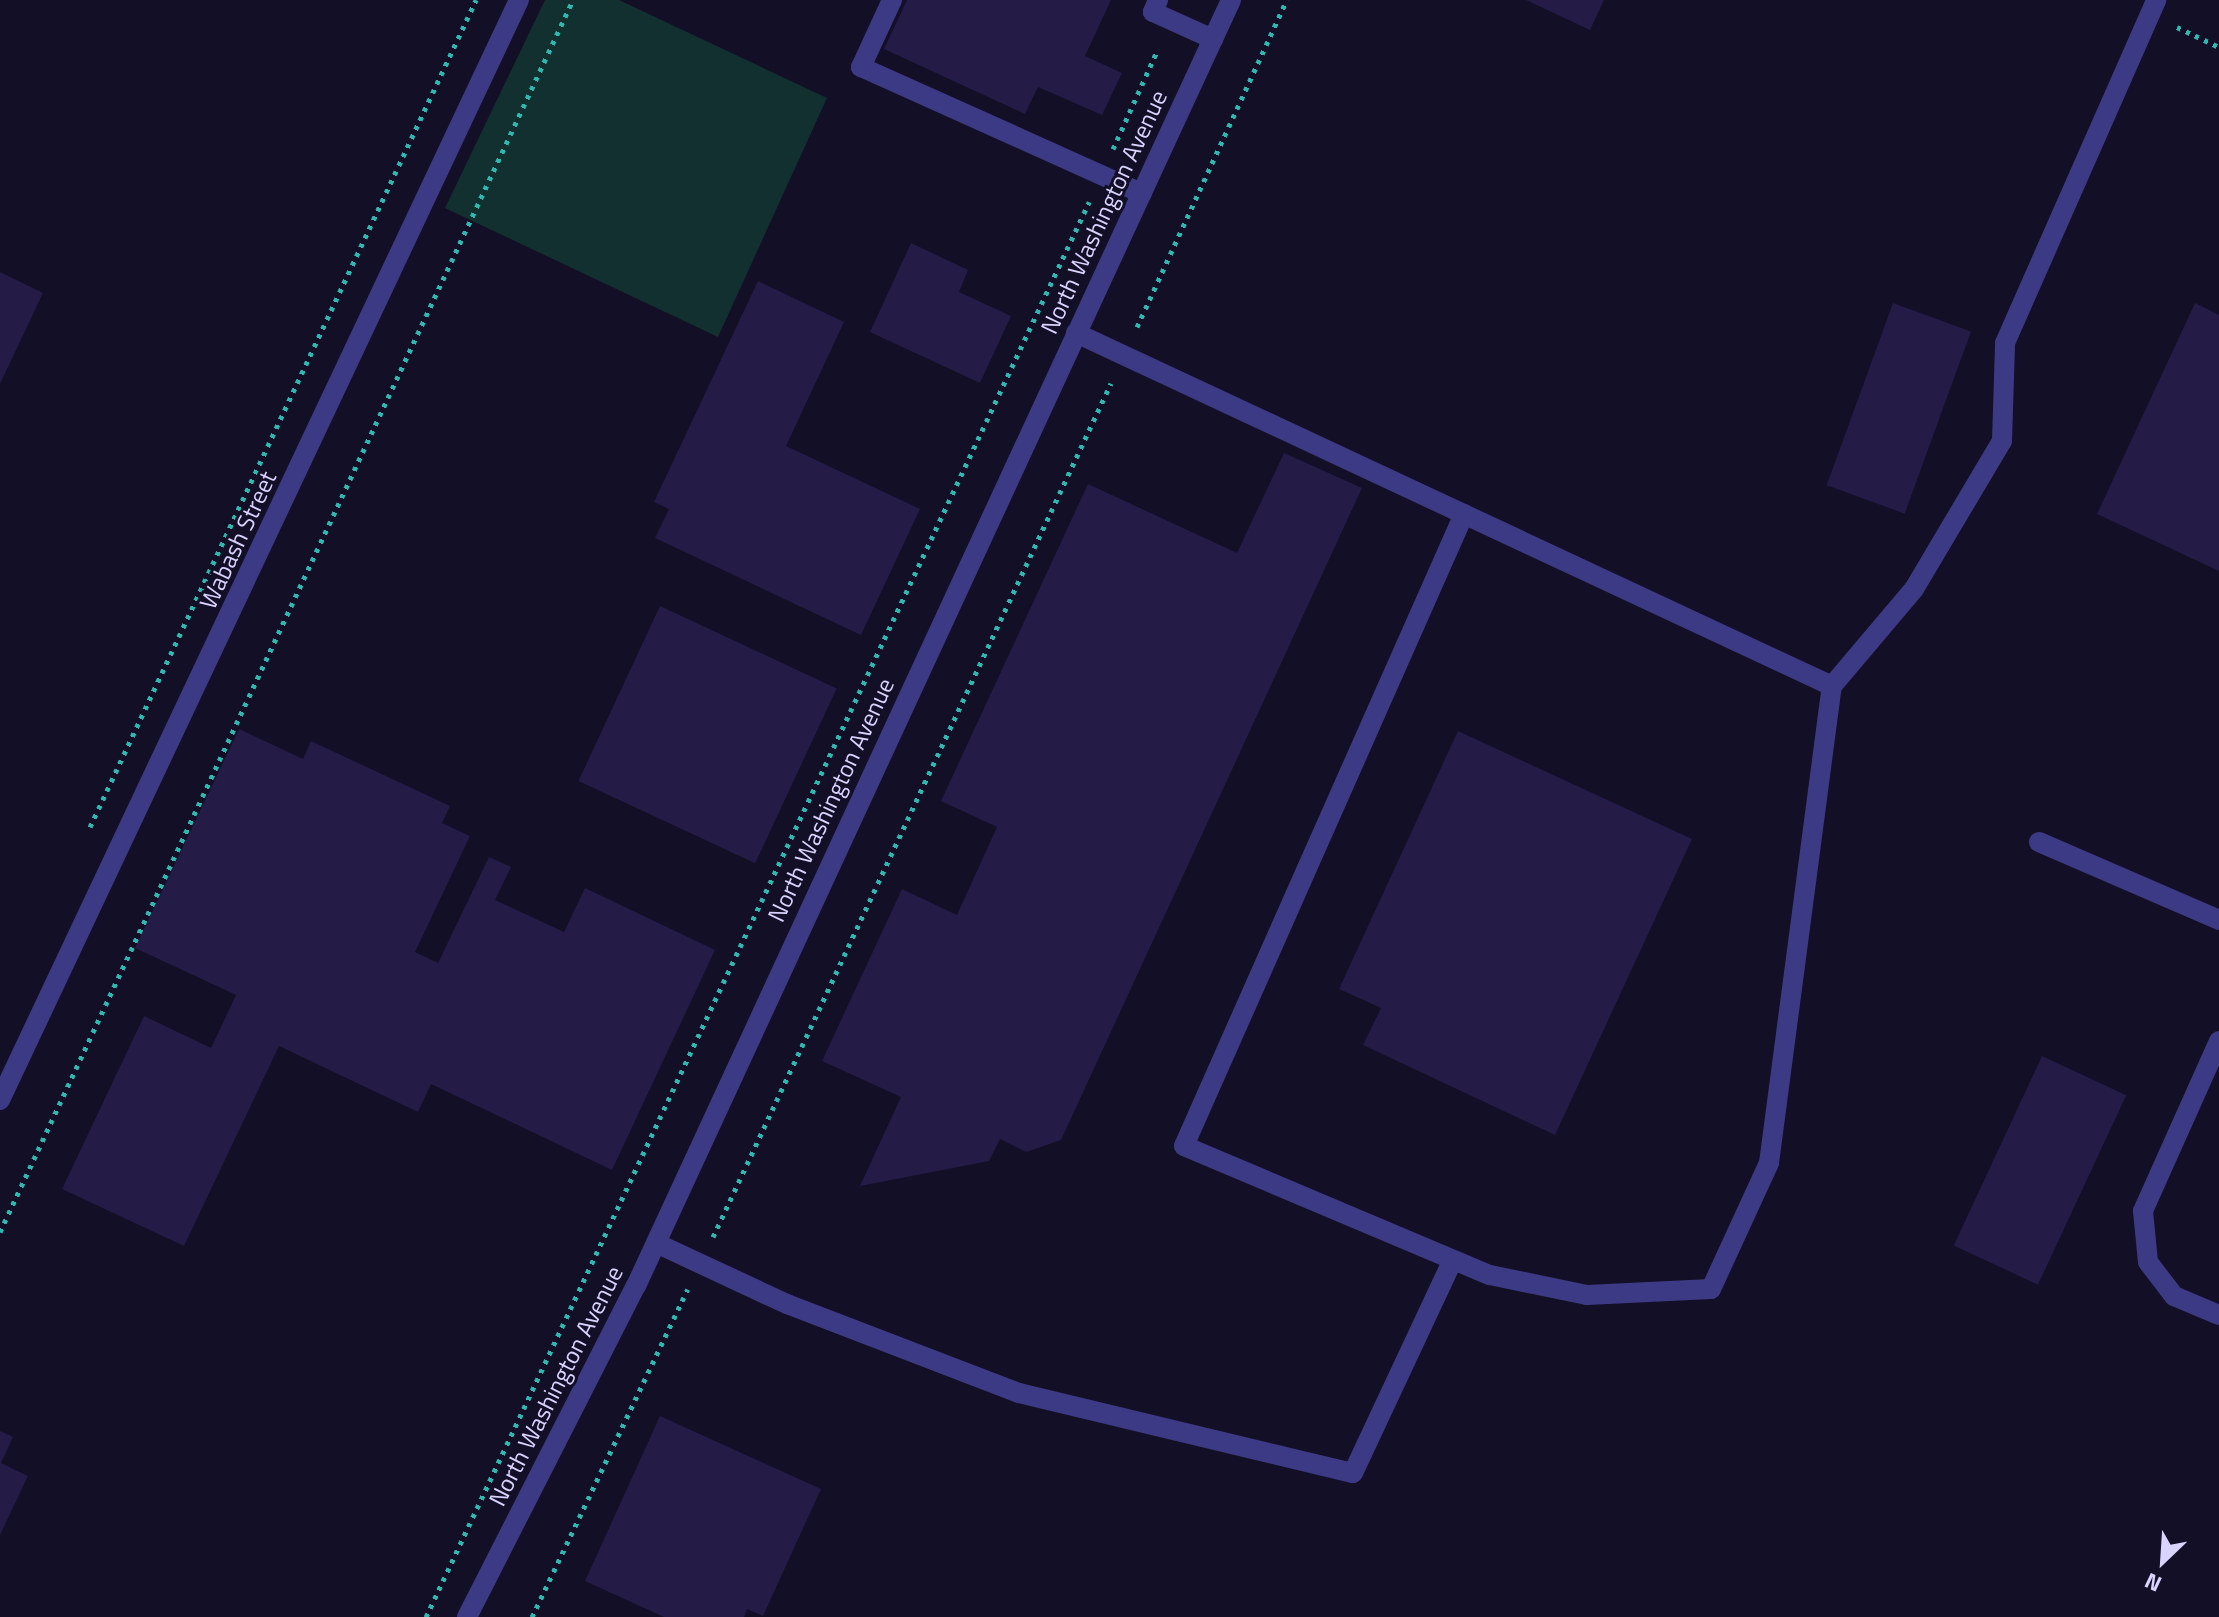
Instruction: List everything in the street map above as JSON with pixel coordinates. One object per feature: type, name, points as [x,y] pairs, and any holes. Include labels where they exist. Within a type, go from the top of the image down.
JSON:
[{"type":"street","name":"Wabash Street","points":[[0,1100],[519,0]]},
{"type":"street","points":[[892,0],[861,67],[1142,193]]},
{"type":"street","points":[[1158,0],[1153,12],[1213,39]]},
{"type":"street","name":"North Washington Avenue","points":[[467,1617],[656,1243],[1231,0]]},
{"type":"street","points":[[1464,514],[1184,1146],[1452,1262],[1490,1275],[1587,1295],[1711,1289],[1769,1163],[1832,686],[1914,589],[2002,441],[2005,343],[2156,0]]},
{"type":"street","points":[[1076,333],[1832,686]]},
{"type":"street","points":[[2039,842],[2219,920]]},
{"type":"street","points":[[2218,1048],[2143,1211],[2148,1262],[2174,1296],[2219,1315]]},
{"type":"street","points":[[656,1243],[787,1304],[1019,1393],[1353,1473],[1452,1262]]},
{"type":"path","points":[[87,833],[476,0]]},
{"type":"path","points":[[0,1232],[573,0]]},
{"type":"path","points":[[532,1617],[1124,356],[1287,0]]},
{"type":"path","points":[[426,1617],[1101,176],[1170,20]]},
{"type":"green space","points":[[545,0],[619,0],[827,98],[718,337],[445,208]]},
{"type":"building","points":[[907,0],[1111,0],[1085,56],[1122,73],[1102,115],[1038,87],[1025,114],[884,49]]},
{"type":"building","points":[[1526,0],[1604,0],[1590,30]]},
{"type":"building","points":[[911,243],[968,270],[959,292],[1011,316],[980,383],[870,332]]},
{"type":"building","points":[[0,272],[43,293],[0,384]]},
{"type":"building","points":[[758,281],[844,322],[786,446],[920,509],[861,635],[655,538],[669,509],[654,502]]},
{"type":"building","points":[[1893,303],[1971,331],[1905,514],[1827,485]]},
{"type":"building","points":[[2195,303],[2219,315],[2219,571],[2097,514]]},
{"type":"building","points":[[1284,453],[1362,488],[1061,1140],[1026,1152],[1000,1139],[989,1161],[860,1186],[901,1097],[822,1061],[902,889],[957,915],[997,827],[941,801],[1088,484],[1237,553]]},
{"type":"building","points":[[660,606],[837,688],[755,863],[578,781]]},
{"type":"building","points":[[239,729],[303,759],[311,741],[450,806],[442,823],[470,836],[415,952],[438,963],[489,857],[511,867],[495,900],[564,932],[585,888],[715,950],[612,1170],[431,1084],[418,1112],[279,1046],[184,1246],[62,1189],[144,1016],[211,1048],[236,995],[135,948]]},
{"type":"building","points":[[1458,731],[1692,839],[1555,1135],[1363,1045],[1381,1008],[1339,989]]},
{"type":"building","points":[[2042,1056],[2126,1095],[2038,1285],[1954,1245]]},
{"type":"building","points":[[660,1416],[821,1489],[763,1616],[747,1609],[744,1617],[664,1617],[585,1581]]},
{"type":"building","points":[[0,1431],[13,1437],[1,1463],[28,1476],[0,1535]]}]
